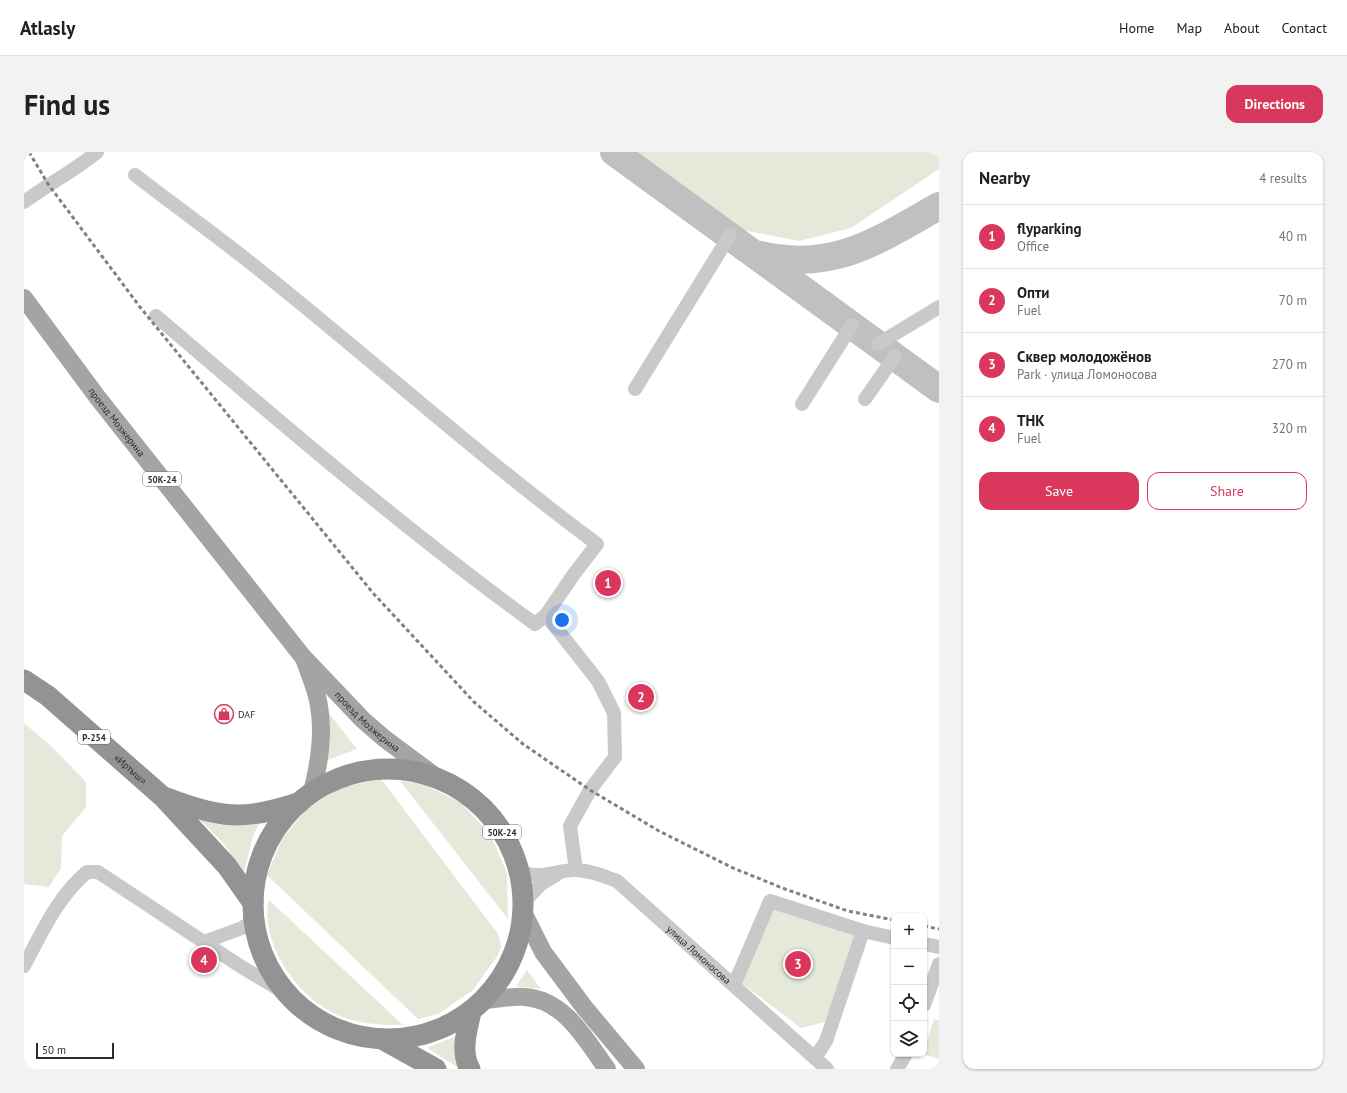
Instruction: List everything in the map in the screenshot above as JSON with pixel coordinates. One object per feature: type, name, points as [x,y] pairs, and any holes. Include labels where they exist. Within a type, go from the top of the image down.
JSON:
[{"type":"highway","name":"«Иртыш»","points":[[24,680],[48,696],[163,796]]},
{"type":"highway","points":[[163,796],[192,808],[218,815],[245,815],[277,810],[305,798],[341,777],[373,770],[407,770],[439,779]]},
{"type":"highway","name":"50К-24","points":[[439,779],[466,794],[489,815],[507,840],[518,870],[523,908]]},
{"type":"highway","points":[[163,796],[227,866],[253,911]]},
{"type":"highway","points":[[305,798],[279,824],[265,848],[256,875],[253,911],[260,946],[271,971],[287,994],[314,1017],[347,1033],[382,1039],[424,1034],[478,1006]]},
{"type":"highway","points":[[470,1069],[466,1064],[464,1043],[478,1006],[509,964],[519,939],[523,908]]},
{"type":"highway","points":[[382,1039],[436,1069]]},
{"type":"main road","name":"проезд Мозжерина","points":[[24,298],[98,398],[304,657],[363,720],[385,739],[439,779]]},
{"type":"main road","name":"проезд Мозжерина","points":[[304,657],[319,706],[320,750],[318,769],[305,798]]},
{"type":"main road","name":"50К-24","points":[[523,908],[543,952],[584,1007],[636,1069]]},
{"type":"main road","points":[[478,1006],[523,997],[536,998],[552,1005],[567,1016],[607,1069]]},
{"type":"street","points":[[24,202],[48,184],[85,162],[97,152]]},
{"type":"street","points":[[135,175],[253,265],[417,402],[559,516],[597,544],[546,615],[534,624],[463,572],[358,488],[156,316]]},
{"type":"street","points":[[635,388],[730,236]]},
{"type":"street","points":[[878,344],[939,307]]},
{"type":"street","points":[[802,404],[852,325]]},
{"type":"street","points":[[865,399],[894,356]]},
{"type":"street","points":[[546,615],[598,681],[614,713],[615,756],[590,790],[570,826],[576,870]]},
{"type":"street","points":[[518,870],[538,875],[558,874]]},
{"type":"street","name":"улица Ломоносова","points":[[558,874],[576,870],[598,873],[617,881],[826,1069]]},
{"type":"street","points":[[24,966],[52,915],[78,880],[87,872],[98,872],[204,942],[287,994]]},
{"type":"street","points":[[523,908],[541,884],[558,874]]},
{"type":"street","points":[[734,985],[770,902],[863,931],[891,937]]},
{"type":"street","points":[[204,942],[242,928],[253,911]]},
{"type":"street","points":[[815,1058],[826,1041],[863,931]]},
{"type":"street","points":[[927,945],[939,947]]},
{"type":"street","points":[[927,997],[939,964]]},
{"type":"street","points":[[897,1069],[904,1057]]},
{"type":"shaded area","points":[[631,152],[939,152],[939,169],[851,228],[799,241],[737,229]]},
{"type":"shaded area","points":[[327,711],[357,749],[325,761]]},
{"type":"shaded area","points":[[24,723],[50,745],[86,782],[86,807],[62,836],[61,868],[49,887],[24,884]]},
{"type":"shaded area","points":[[381,779],[498,934],[501,946],[498,955],[473,990],[438,1014],[418,1019],[267,875],[282,839],[307,809],[340,788]]},
{"type":"shaded area","points":[[400,781],[423,784],[461,803],[490,834],[507,873],[508,919]]},
{"type":"shaded area","points":[[195,815],[262,818],[253,836],[244,872],[224,844]]},
{"type":"shaded area","points":[[269,900],[403,1025],[385,1025],[352,1020],[335,1014],[321,1006],[307,994],[284,966],[275,950],[267,916]]},
{"type":"shaded area","points":[[772,906],[853,931],[855,947],[828,1021],[801,1028],[739,981]]},
{"type":"shaded area","points":[[527,970],[541,989],[516,986]]},
{"type":"shaded area","points":[[934,1019],[939,1020],[939,1059],[927,1055],[927,1041]]},
{"type":"shaded area","points":[[459,1035],[460,1069],[427,1048]]},
{"type":"taxiway","points":[[614,152],[939,389]]},
{"type":"taxiway","points":[[760,255],[786,259],[810,259],[833,256],[854,250],[875,241],[939,206]]},
{"type":"railway","points":[[29,152],[48,184],[140,307],[373,593],[474,702],[523,744],[590,790],[659,831],[733,868],[785,889],[848,911],[891,919]]},
{"type":"railway","points":[[927,927],[939,929]]},
{"type":"place","name":"flyparking","points":[[608,583]]},
{"type":"place","name":"Опти","points":[[641,697]]},
{"type":"place","name":"DAF","points":[[224,714]]},
{"type":"place","name":"ТНК","points":[[204,960]]},
{"type":"place","name":"Сквер молодожёнов","points":[[798,964]]}]
